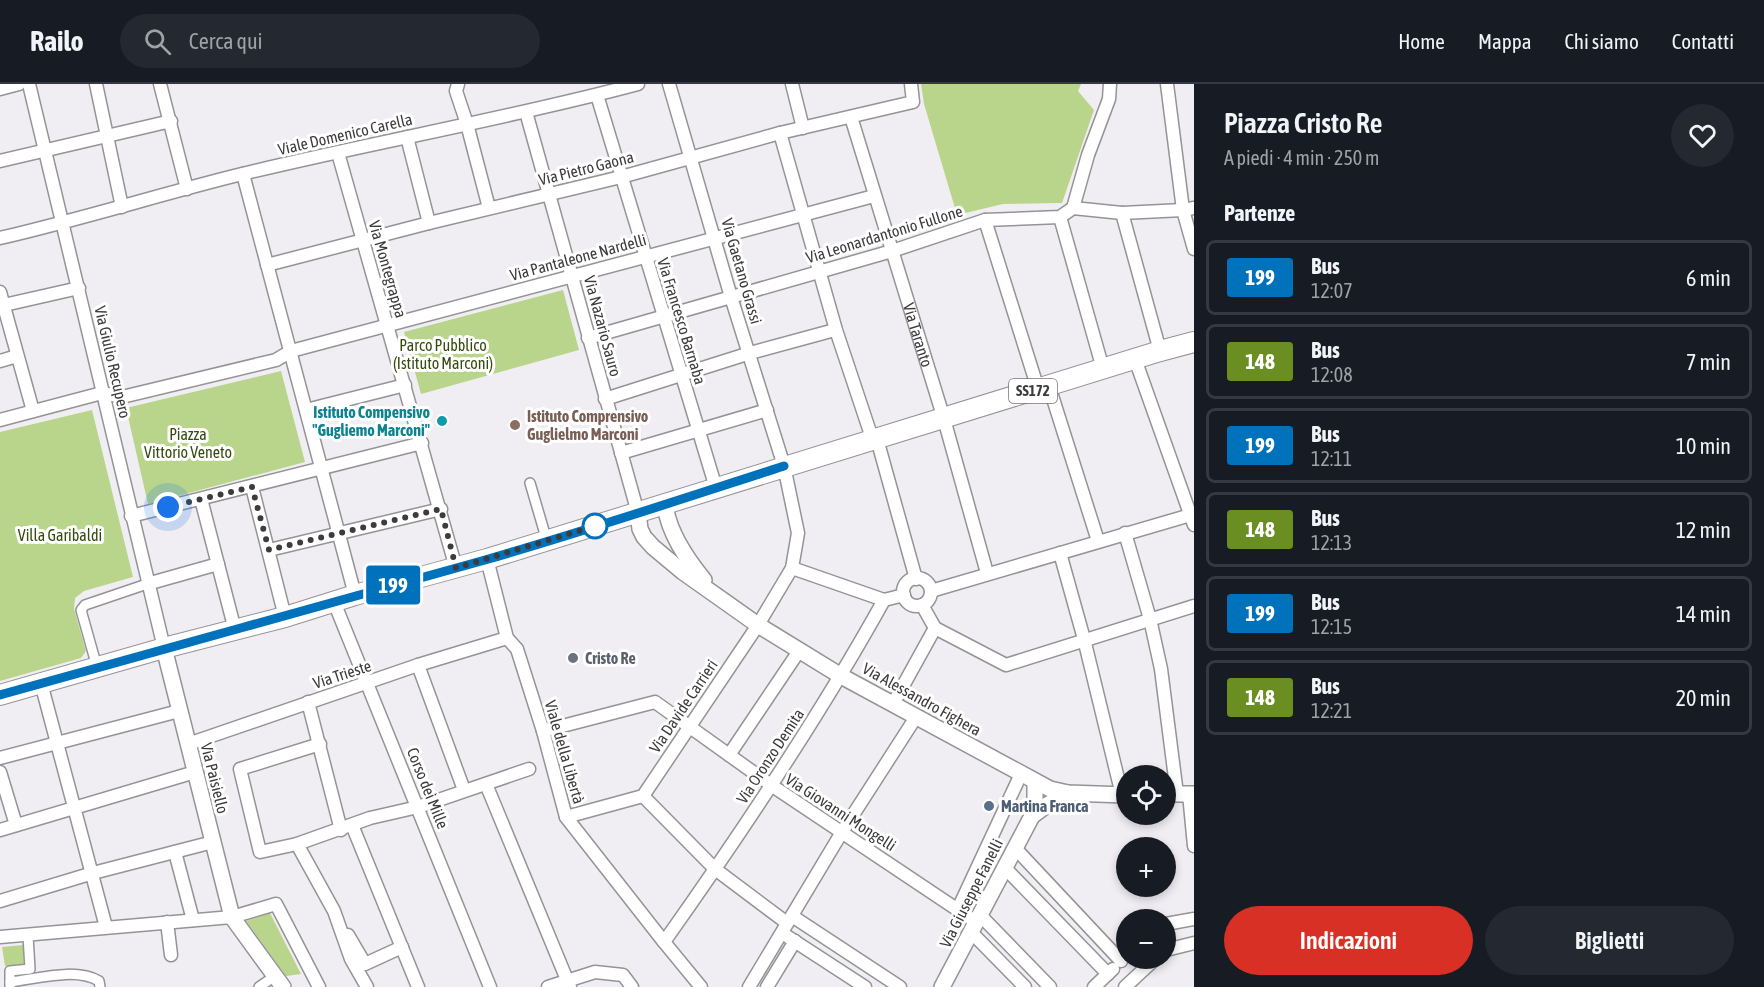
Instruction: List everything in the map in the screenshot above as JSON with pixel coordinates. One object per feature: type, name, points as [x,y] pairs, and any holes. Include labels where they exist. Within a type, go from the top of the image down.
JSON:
[{"type":"main road","name":"SS172","points":[[164,648],[285,617],[355,595],[487,559],[1194,342]]},
{"type":"main road","points":[[0,695],[164,648]]},
{"type":"street","points":[[0,89],[19,84]]},
{"type":"street","name":"Via Giulio Recupero","points":[[28,84],[164,648]]},
{"type":"street","points":[[96,84],[122,207]]},
{"type":"street","points":[[160,84],[187,189]]},
{"type":"street","points":[[458,84],[456,91],[489,208]]},
{"type":"street","name":"Viale Domenico Carella","points":[[0,238],[62,224],[243,174],[526,112],[638,84]]},
{"type":"street","name":"Via Gaetano Grassi","points":[[669,84],[731,297],[784,466],[798,532],[792,568]]},
{"type":"street","points":[[792,84],[802,128]]},
{"type":"street","name":"Via Pietro Gaona","points":[[267,265],[621,177],[780,133],[913,102],[912,84]]},
{"type":"street","points":[[1102,369],[1060,217],[1073,208],[1088,155],[1109,99],[1110,84]]},
{"type":"street","points":[[1167,84],[1194,249]]},
{"type":"street","name":"Via Francesco Barnaba","points":[[597,95],[716,488]]},
{"type":"street","name":"Via Nazario Sauro","points":[[526,112],[638,513]]},
{"type":"street","name":"Via Taranto","points":[[851,117],[944,419],[987,573]]},
{"type":"street","points":[[0,161],[171,121]]},
{"type":"street","points":[[780,133],[836,330],[875,440],[916,579]]},
{"type":"street","points":[[407,137],[429,223]]},
{"type":"street","name":"Via Montegrappa","points":[[338,153],[456,568]]},
{"type":"street","points":[[243,174],[355,595]]},
{"type":"street","name":"Via Pantaleone Nardelli","points":[[291,351],[874,196]]},
{"type":"street","points":[[1073,208],[1122,213],[1189,209]]},
{"type":"street","points":[[1122,213],[1160,351]]},
{"type":"street","name":"Via Leonardantonio Fullone","points":[[588,338],[891,250],[985,220],[1060,217]]},
{"type":"street","points":[[985,220],[1098,541]]},
{"type":"street","points":[[2,306],[79,288]]},
{"type":"street","points":[[0,292],[2,306],[33,411]]},
{"type":"street","points":[[605,399],[750,353],[831,331]]},
{"type":"street","points":[[0,420],[102,393],[122,397],[276,360],[291,351]]},
{"type":"street","points":[[0,361],[18,356]]},
{"type":"street","points":[[931,591],[1125,533],[1193,518],[1135,359]]},
{"type":"street","points":[[306,410],[405,385]]},
{"type":"street","points":[[621,453],[767,410]]},
{"type":"street","points":[[131,516],[422,443]]},
{"type":"street","points":[[530,483],[547,541]]},
{"type":"street","points":[[252,487],[285,617]]},
{"type":"street","points":[[201,499],[235,630]]},
{"type":"street","name":"Via Alessandro Fighera","points":[[665,504],[667,519],[690,563],[715,594]]},
{"type":"street","points":[[269,550],[441,509]]},
{"type":"street","name":"Via Alessandro Fighera","points":[[638,513],[640,529],[653,547],[683,572],[798,651],[1050,789],[1068,793],[1116,795]]},
{"type":"street","points":[[1125,533],[1150,620],[1161,669],[1181,794],[1194,846]]},
{"type":"street","points":[[1060,553],[1116,765]]},
{"type":"street","name":"Viale della Libertà","points":[[487,559],[507,638],[517,649],[543,731],[566,817],[701,987]]},
{"type":"street","points":[[97,667],[81,610],[85,605],[147,584],[218,564]]},
{"type":"street","points":[[792,568],[884,600],[904,595]]},
{"type":"street","name":"Via Davide Carrieri","points":[[643,796],[758,625],[792,568]]},
{"type":"street","points":[[916,579],[924,580],[931,591],[928,601],[922,605],[913,605],[905,600],[904,590],[908,582],[916,579]]},
{"type":"street","name":"Via Oronzo Demita","points":[[664,942],[771,785],[841,676],[884,600]]},
{"type":"street","name":"Corso dei Mille","points":[[334,602],[490,987]]},
{"type":"street","points":[[922,605],[935,628],[1006,665],[1194,606]]},
{"type":"street","points":[[893,704],[935,628]]},
{"type":"street","name":"Via Trieste","points":[[188,744],[418,665],[507,638]]},
{"type":"street","name":"Via Paisiello","points":[[164,648],[232,917]]},
{"type":"street","points":[[729,755],[798,651]]},
{"type":"street","points":[[418,665],[464,790]]},
{"type":"street","points":[[41,683],[106,927]]},
{"type":"street","points":[[308,702],[347,828],[418,987]]},
{"type":"street","name":"Via Giovanni Mongelli","points":[[543,731],[655,702],[771,785],[976,923]]},
{"type":"street","points":[[0,758],[179,711]]},
{"type":"street","points":[[749,987],[842,832],[916,717]]},
{"type":"street","points":[[320,744],[240,769],[260,852],[297,844],[370,818],[418,807],[530,769]]},
{"type":"street","points":[[0,772],[16,825]]},
{"type":"street","points":[[0,830],[195,772]]},
{"type":"street","name":"Via Giuseppe Fanelli","points":[[957,909],[1021,774]]},
{"type":"street","points":[[1032,816],[1035,782]]},
{"type":"street","points":[[486,784],[569,983]]},
{"type":"street","points":[[1032,816],[1068,793]]},
{"type":"street","points":[[566,817],[643,796],[715,869],[787,924],[900,987]]},
{"type":"street","name":"Via Giuseppe Fanelli","points":[[942,987],[1032,816]]},
{"type":"street","points":[[0,901],[93,873],[213,842]]},
{"type":"street","points":[[297,844],[365,964],[402,947]]},
{"type":"street","points":[[1015,848],[1116,950]]},
{"type":"street","points":[[175,852],[193,920]]},
{"type":"street","points":[[1005,868],[1108,974]]},
{"type":"street","points":[[0,938],[232,917],[276,904],[319,987]]},
{"type":"street","points":[[334,911],[351,959],[368,987]]},
{"type":"street","points":[[232,917],[279,981],[260,987]]},
{"type":"street","points":[[1176,922],[1194,919]]},
{"type":"street","points":[[167,922],[171,955]]},
{"type":"street","points":[[976,923],[1025,987]]},
{"type":"street","points":[[976,923],[1050,987]]},
{"type":"street","points":[[787,924],[795,941],[865,987]]},
{"type":"street","points":[[27,936],[30,969],[5,971],[10,984],[65,975],[88,976],[98,983]]},
{"type":"street","points":[[767,987],[795,941]]},
{"type":"street","points":[[1176,948],[1194,943]]},
{"type":"street","points":[[1094,987],[1116,966]]},
{"type":"street","points":[[1125,987],[1144,969]]},
{"type":"street","points":[[548,987],[569,983],[595,972],[623,975],[632,987]]},
{"type":"green space","points":[[921,84],[1081,84],[1078,91],[1094,110],[1062,203],[1003,204],[957,215],[924,104]]},
{"type":"green space","name":"Parco Pubblico (Istituto Marconi)","points":[[563,290],[579,350],[421,394],[404,332]]},
{"type":"green space","name":"Piazza Vittorio Veneto","points":[[281,371],[305,462],[148,504],[126,408]]},
{"type":"green space","name":"Villa Garibaldi","points":[[92,410],[133,577],[84,591],[75,598],[74,609],[86,651],[81,658],[0,681],[0,432]]},
{"type":"green space","points":[[270,913],[301,974],[286,976],[246,921]]},
{"type":"green space","points":[[23,945],[24,964],[5,966],[2,947]]},
{"type":"bus line","name":"199","points":[[0,695],[487,559],[784,466]]},
{"type":"place","name":"Istituto Compensivo \"Gugliemo Marconi\"","points":[[442,421]]},
{"type":"place","name":"Istituto Comprensivo Guglielmo Marconi","points":[[515,425]]},
{"type":"place","name":"Cristo Re","points":[[573,658]]},
{"type":"place","name":"Martina Franca","points":[[989,806]]},
{"type":"route","points":[[168,507],[252,487],[269,550],[441,509],[456,568],[595,526]]}]
